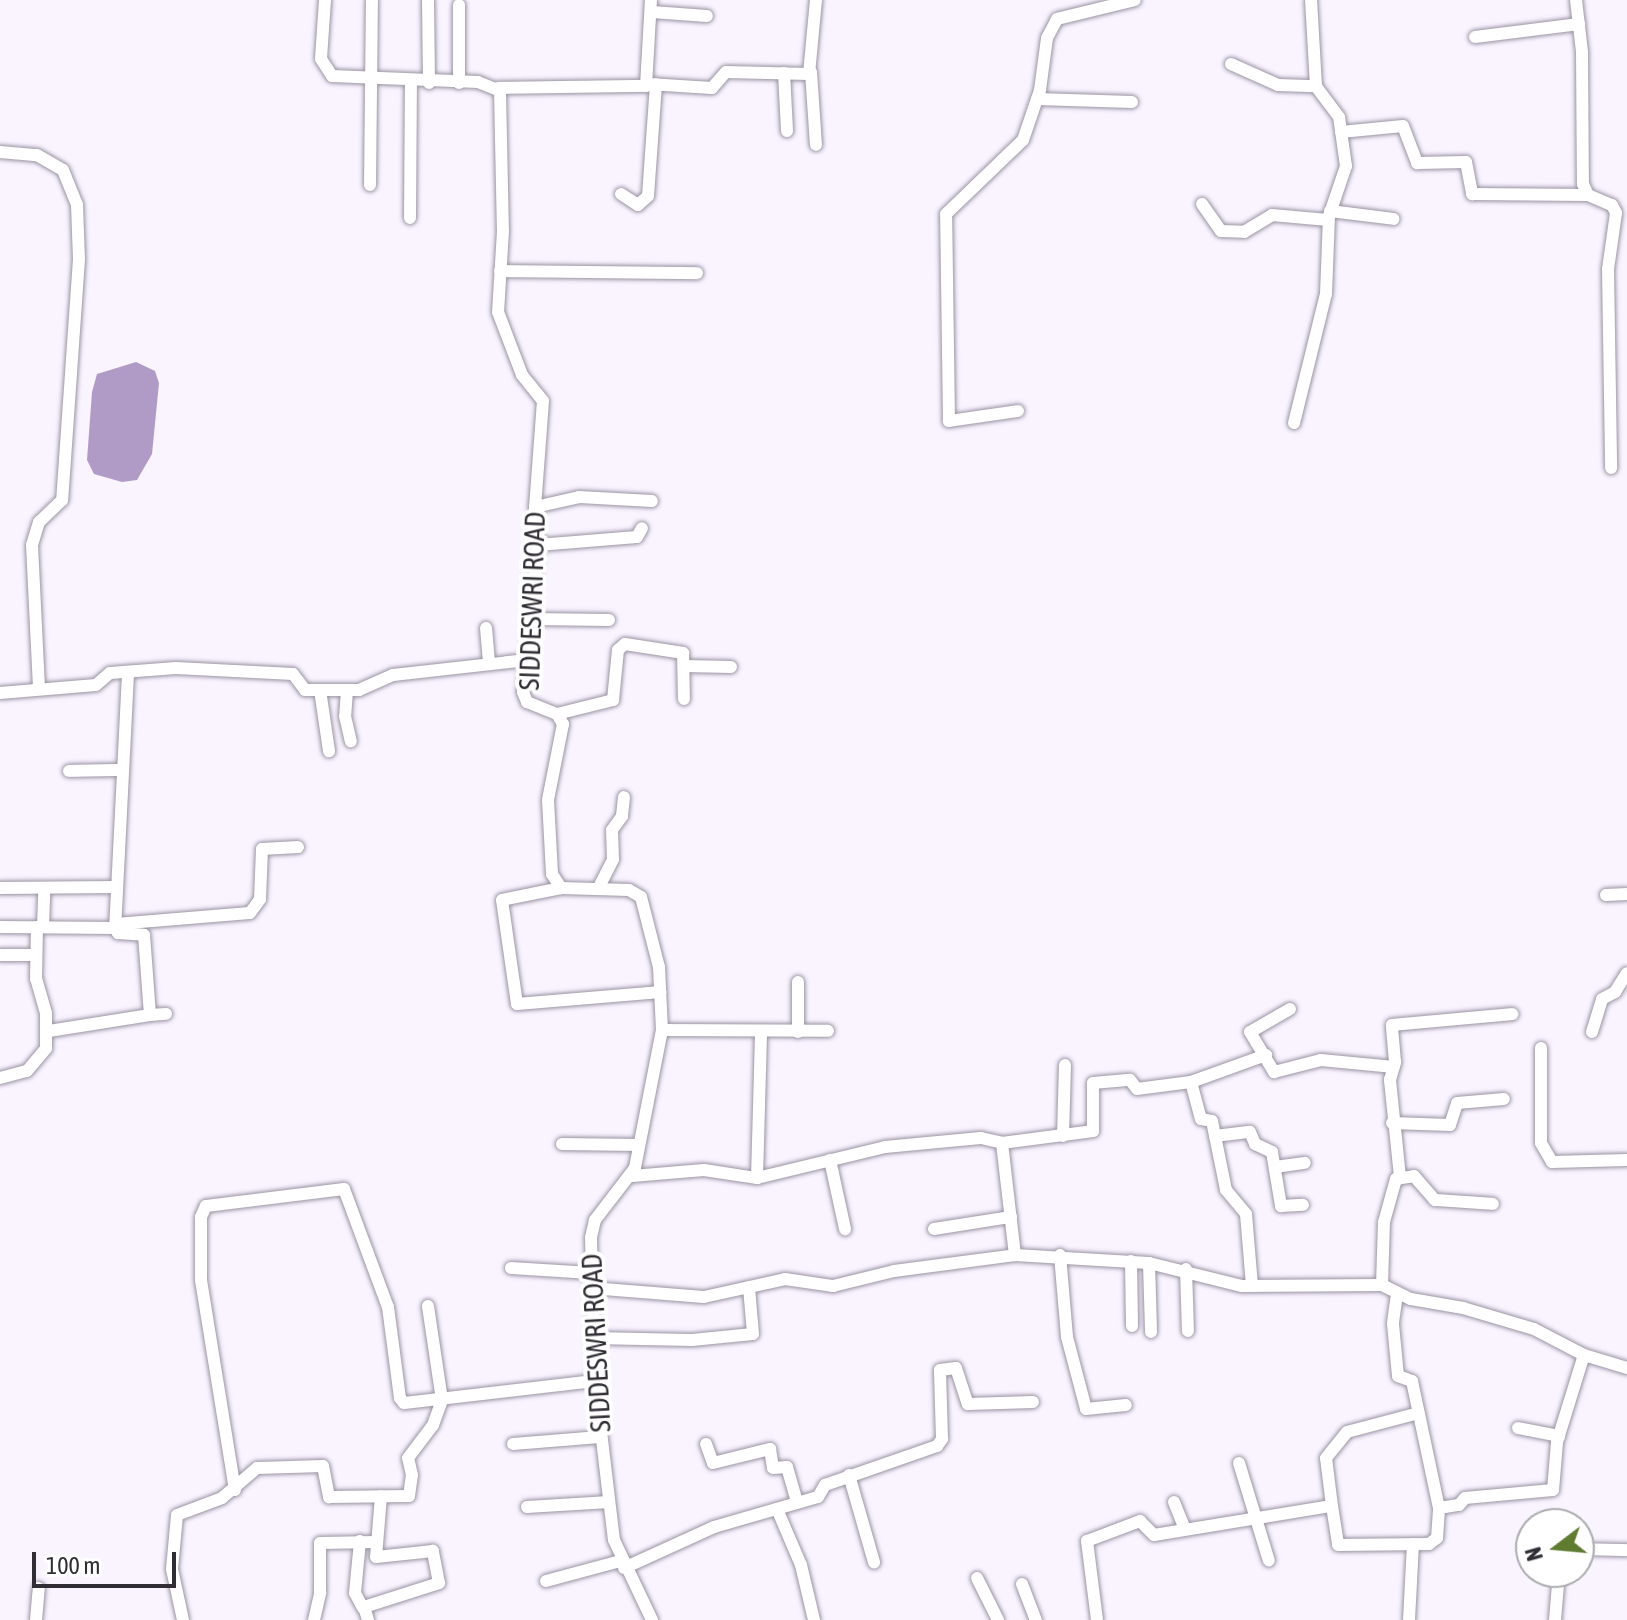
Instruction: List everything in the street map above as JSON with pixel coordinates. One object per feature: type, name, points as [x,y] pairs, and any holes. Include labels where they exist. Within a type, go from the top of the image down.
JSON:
[{"type":"street","points":[[325,0],[321,59],[325,72],[372,82],[459,83],[498,88],[652,84],[712,88],[722,73],[811,72]]},
{"type":"street","points":[[370,185],[372,0]]},
{"type":"street","points":[[428,0],[429,83]]},
{"type":"street","points":[[816,0],[811,72],[816,145]]},
{"type":"street","points":[[1018,411],[949,421],[945,218],[1023,140],[1037,99],[1047,38],[1057,19],[1135,0]]},
{"type":"street","points":[[1294,423],[1326,294],[1329,216],[1346,166],[1339,117],[1316,86],[1311,0]]},
{"type":"street","points":[[1576,0],[1581,160],[1588,195]]},
{"type":"street","points":[[459,5],[459,83]]},
{"type":"street","points":[[621,194],[638,205],[648,196],[652,6],[707,16]]},
{"type":"street","points":[[1475,37],[1579,24]]},
{"type":"street","points":[[1231,64],[1278,85],[1316,86]]},
{"type":"street","points":[[784,73],[787,131]]},
{"type":"street","points":[[410,218],[411,82]]},
{"type":"street","name":"SIDDESWRI ROAD","points":[[498,88],[499,322],[522,375],[543,401],[535,507],[538,545],[524,697],[533,706],[557,714],[564,730],[554,764],[548,819],[552,874],[561,888],[629,890],[641,897],[661,992],[662,1030],[632,1176],[594,1224],[591,1273],[595,1381],[609,1502],[622,1565],[652,1620]]},
{"type":"street","points":[[1037,99],[1132,102]]},
{"type":"street","points":[[1341,132],[1403,126],[1414,162],[1466,162],[1472,194],[1588,195],[1609,202],[1616,213],[1608,269],[1611,468]]},
{"type":"street","points":[[0,152],[37,155],[63,170],[77,205],[79,259],[62,500],[39,522],[32,545],[39,686]]},
{"type":"street","points":[[1202,204],[1221,231],[1244,232],[1272,215],[1394,219]]},
{"type":"street","points":[[500,271],[697,273]]},
{"type":"street","points":[[535,507],[579,497],[652,501]]},
{"type":"street","points":[[538,545],[637,537],[642,528]]},
{"type":"street","points":[[532,619],[609,620]]},
{"type":"street","points":[[486,628],[489,661]]},
{"type":"street","points":[[557,714],[613,700],[622,645],[681,651],[684,699]]},
{"type":"street","points":[[0,693],[39,686],[96,685],[110,673],[176,668],[293,674],[304,690],[347,690],[368,688],[393,675],[489,661],[527,660]]},
{"type":"street","points":[[684,666],[731,667]]},
{"type":"street","points":[[128,674],[115,926],[118,933],[144,935],[150,1015]]},
{"type":"street","points":[[320,690],[329,751]]},
{"type":"street","points":[[347,690],[345,716],[351,741]]},
{"type":"street","points":[[69,771],[123,770]]},
{"type":"street","points":[[599,887],[613,859],[612,830],[622,816],[624,797]]},
{"type":"street","points":[[0,927],[115,926],[250,913],[260,899],[262,849],[298,847]]},
{"type":"street","points":[[0,888],[117,887]]},
{"type":"street","points":[[561,888],[502,900],[517,1004],[661,992]]},
{"type":"street","points":[[0,1078],[33,1067],[43,1056],[49,1031],[37,987],[36,955],[44,889]]},
{"type":"street","points":[[1606,895],[1627,894]]},
{"type":"street","points":[[0,955],[36,955]]},
{"type":"street","points":[[1592,1032],[1602,999],[1617,990],[1627,973]]},
{"type":"street","points":[[798,982],[798,1032]]},
{"type":"street","points":[[1290,1009],[1250,1032],[1277,1072],[1321,1060],[1394,1067]]},
{"type":"street","points":[[49,1031],[166,1014]]},
{"type":"street","points":[[1400,1177],[1392,1123],[1392,1025],[1512,1014]]},
{"type":"street","points":[[662,1030],[828,1031]]},
{"type":"street","points":[[757,1178],[761,1032]]},
{"type":"street","points":[[1541,1048],[1540,1140],[1552,1162],[1627,1160]]},
{"type":"street","points":[[632,1176],[704,1170],[757,1178],[885,1147],[966,1138],[1002,1143],[1093,1131],[1093,1083],[1130,1080],[1137,1089],[1191,1082],[1266,1055]]},
{"type":"street","points":[[1063,1136],[1065,1065]]},
{"type":"street","points":[[1191,1082],[1202,1120],[1211,1120],[1226,1190],[1247,1216],[1252,1286]]},
{"type":"street","points":[[1392,1123],[1450,1125],[1457,1103],[1504,1099]]},
{"type":"street","points":[[1215,1136],[1250,1132],[1256,1145],[1271,1150],[1281,1206],[1303,1205]]},
{"type":"street","points":[[1002,1143],[1015,1255]]},
{"type":"street","points":[[562,1144],[639,1145]]},
{"type":"street","points":[[830,1160],[845,1229]]},
{"type":"street","points":[[1275,1167],[1305,1163]]},
{"type":"street","points":[[1382,1285],[1384,1222],[1393,1183],[1400,1177],[1417,1178],[1435,1200],[1493,1204]]},
{"type":"street","points":[[235,1490],[201,1280],[201,1217],[206,1206],[344,1189],[388,1307],[400,1398],[404,1403],[442,1400],[528,1385],[595,1381]]},
{"type":"street","points":[[934,1229],[1011,1217]]},
{"type":"street","points":[[591,1288],[704,1297],[789,1279],[833,1286],[894,1271],[1015,1255],[1060,1255],[1149,1263],[1252,1286],[1382,1285],[1397,1294],[1534,1329],[1584,1355],[1627,1368]]},
{"type":"street","points":[[1060,1255],[1067,1337],[1086,1409],[1126,1405]]},
{"type":"street","points":[[1131,1261],[1132,1326]]},
{"type":"street","points":[[1149,1263],[1151,1332]]},
{"type":"street","points":[[511,1268],[591,1273]]},
{"type":"street","points":[[1186,1269],[1188,1331]]},
{"type":"street","points":[[592,1338],[692,1340],[753,1334],[749,1287]]},
{"type":"street","points":[[1397,1294],[1393,1328],[1398,1376],[1412,1381],[1419,1413],[1439,1508],[1436,1541],[1338,1545],[1326,1458],[1347,1432],[1419,1413]]},
{"type":"street","points":[[183,1620],[172,1569],[177,1515],[235,1490],[257,1468],[321,1466],[328,1496],[409,1496],[412,1475],[408,1458],[432,1427],[442,1400],[428,1306]]},
{"type":"street","points":[[1439,1508],[1458,1506],[1465,1498],[1553,1490],[1559,1436],[1584,1355]]},
{"type":"street","points":[[546,1581],[622,1565],[714,1527],[818,1497],[825,1485],[940,1443],[940,1370],[958,1370],[968,1404],[1033,1402]]},
{"type":"street","points":[[1518,1428],[1559,1436]]},
{"type":"street","points":[[513,1444],[600,1437]]},
{"type":"street","points":[[706,1444],[713,1463],[770,1449],[773,1468],[787,1467],[797,1503]]},
{"type":"street","points":[[1239,1463],[1269,1561]]},
{"type":"street","points":[[849,1475],[874,1562]]},
{"type":"street","points":[[360,1541],[355,1593],[366,1614],[439,1583],[433,1551],[377,1558],[381,1496]]},
{"type":"street","points":[[527,1507],[609,1502]]},
{"type":"street","points":[[1174,1502],[1184,1527]]},
{"type":"street","points":[[1097,1620],[1087,1541],[1140,1521],[1151,1535],[1184,1527],[1332,1506]]},
{"type":"street","points":[[777,1509],[801,1565],[814,1620]]},
{"type":"street","points":[[314,1620],[320,1593],[320,1543],[376,1542]]},
{"type":"street","points":[[1409,1620],[1413,1544]]},
{"type":"street","points":[[1595,1549],[1627,1550]]},
{"type":"street","points":[[977,1578],[998,1620]]},
{"type":"street","points":[[1022,1584],[1036,1620]]},
{"type":"street","points":[[36,1620],[39,1588]]},
{"type":"street","points":[[1555,1620],[1558,1588]]},
{"type":"shaded area","points":[[136,362],[155,371],[159,383],[152,454],[137,480],[122,482],[94,474],[87,460],[92,392],[97,374]]}]
